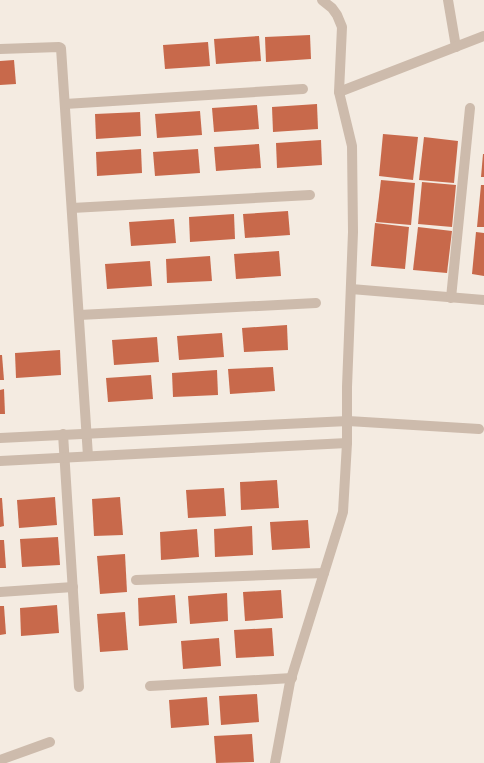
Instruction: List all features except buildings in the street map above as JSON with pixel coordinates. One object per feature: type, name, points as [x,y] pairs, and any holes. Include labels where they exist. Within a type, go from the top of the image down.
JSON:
[{"type":"street","points":[[275,763],[292,678],[343,512],[348,421],[346,388],[353,232],[352,146],[339,92],[342,27],[338,15],[322,0]]},
{"type":"street","points":[[448,0],[456,47]]},
{"type":"street","points":[[339,92],[484,36]]},
{"type":"street","points":[[0,49],[61,48],[88,456]]},
{"type":"street","points":[[65,104],[303,89]]},
{"type":"street","points":[[451,298],[470,108]]},
{"type":"street","points":[[72,208],[310,195]]},
{"type":"street","points":[[351,288],[484,300]]},
{"type":"street","points":[[79,315],[316,303]]},
{"type":"street","points":[[0,438],[348,421],[479,429]]},
{"type":"street","points":[[63,434],[79,687]]},
{"type":"street","points":[[0,461],[347,443]]},
{"type":"street","points":[[136,580],[324,573]]},
{"type":"street","points":[[0,592],[73,587]]},
{"type":"street","points":[[150,686],[292,678]]},
{"type":"street","points":[[0,760],[50,742]]}]
